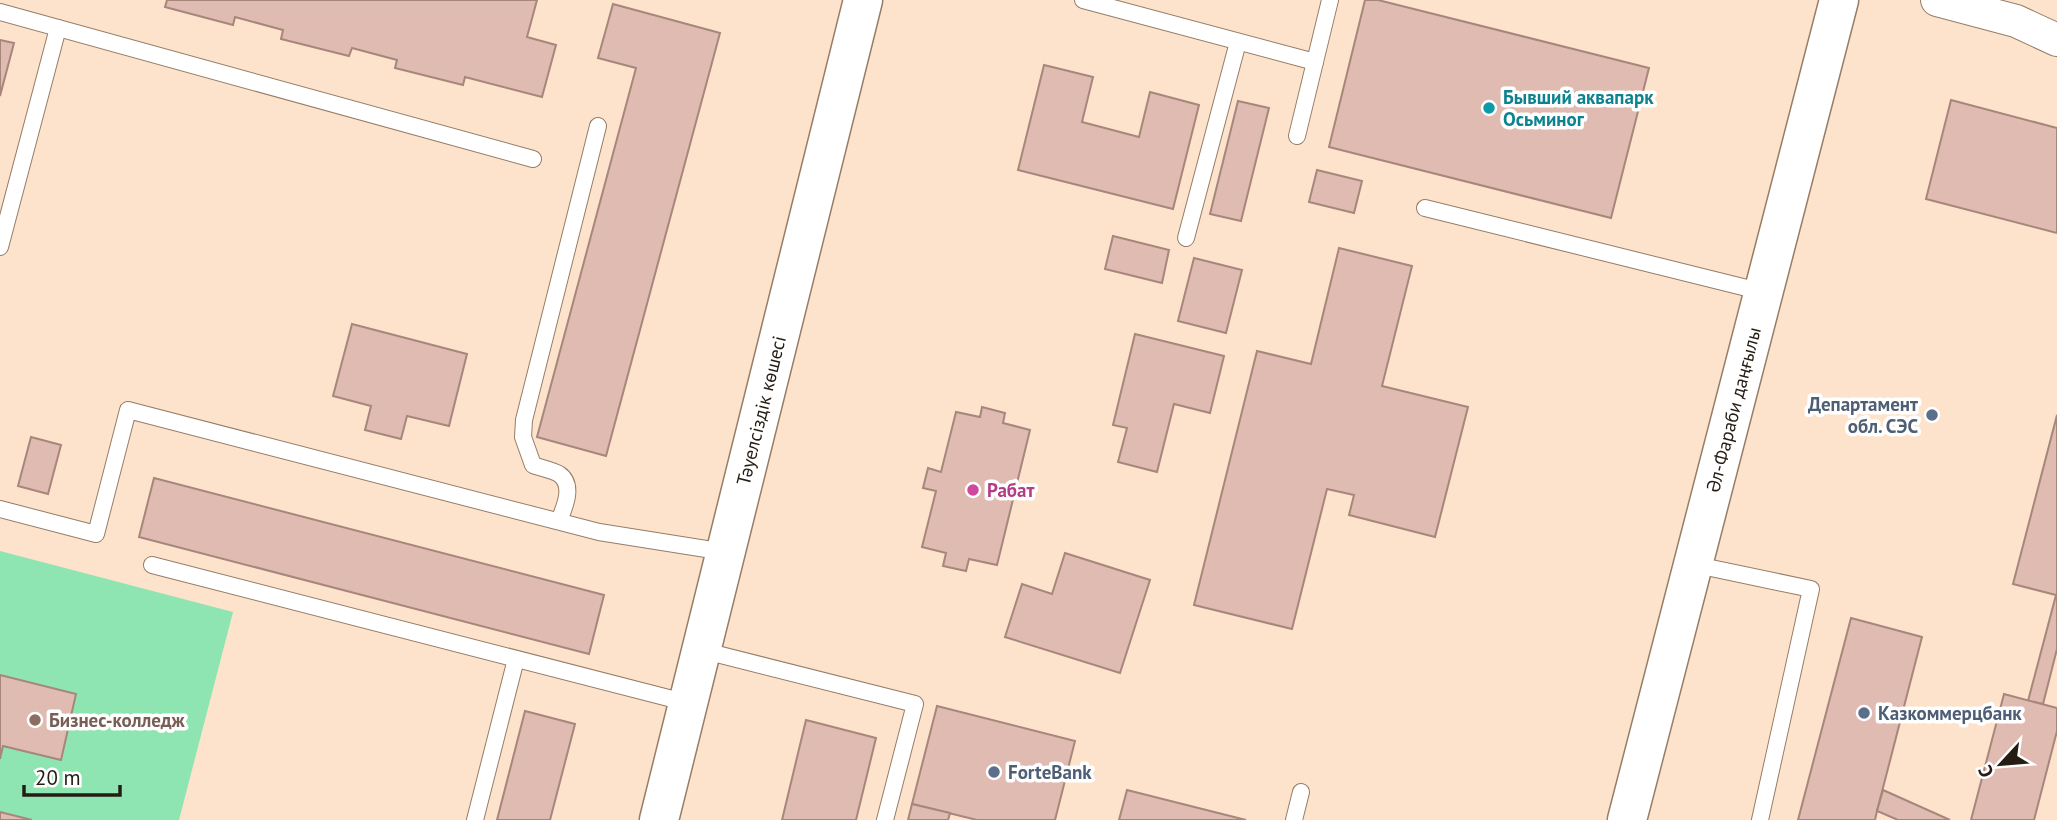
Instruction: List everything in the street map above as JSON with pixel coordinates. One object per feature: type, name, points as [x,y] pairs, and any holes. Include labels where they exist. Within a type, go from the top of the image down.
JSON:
[{"type":"main road","name":"Тәуелсіздік көшесі","points":[[659,820],[863,0]]},
{"type":"main road","name":"Әл-Фараби даңғылы","points":[[1627,820],[1839,0]]},
{"type":"street","points":[[1937,0],[2016,21],[2057,40]]},
{"type":"lane","points":[[1083,0],[1315,62]]},
{"type":"lane","points":[[1297,136],[1331,0]]},
{"type":"lane","points":[[0,12],[533,159]]},
{"type":"lane","points":[[0,247],[58,29]]},
{"type":"lane","points":[[1186,238],[1238,42]]},
{"type":"lane","points":[[559,521],[568,496],[565,481],[559,474],[533,464],[523,437],[524,420],[598,126]]},
{"type":"lane","points":[[1425,208],[1763,292]]},
{"type":"lane","points":[[0,509],[96,534],[128,410],[598,532],[725,552]]},
{"type":"lane","points":[[1692,564],[1811,589],[1760,820]]},
{"type":"lane","points":[[152,565],[688,704]]},
{"type":"lane","points":[[701,650],[915,704],[886,820]]},
{"type":"lane","points":[[475,820],[516,659]]},
{"type":"lane","points":[[1294,820],[1301,792]]},
{"type":"green space","points":[[0,551],[233,612],[179,820],[0,820]]},
{"type":"building","points":[[167,0],[537,0],[527,37],[556,45],[542,97],[465,77],[463,85],[395,68],[397,60],[352,48],[349,56],[281,39],[283,30],[235,17],[233,25],[165,7]]},
{"type":"building","name":"Бывший аквапарк Осьминог","points":[[1365,0],[1378,0],[1649,68],[1611,218],[1329,147]]},
{"type":"building","points":[[613,4],[720,33],[606,456],[537,437],[636,68],[598,58]]},
{"type":"building","points":[[0,40],[14,43],[0,96]]},
{"type":"building","points":[[1044,65],[1093,77],[1082,122],[1139,137],[1150,92],[1199,105],[1173,209],[1018,170]]},
{"type":"building","points":[[1951,100],[2057,128],[2057,233],[1926,199]]},
{"type":"building","points":[[1238,101],[1269,108],[1241,221],[1210,214]]},
{"type":"building","points":[[1317,170],[1362,181],[1354,213],[1309,202]]},
{"type":"building","points":[[1113,236],[1169,250],[1162,283],[1105,269]]},
{"type":"building","points":[[1339,248],[1412,266],[1382,386],[1468,407],[1435,537],[1349,515],[1354,495],[1327,489],[1292,629],[1194,605],[1257,351],[1311,364]]},
{"type":"building","points":[[1194,258],[1242,270],[1226,333],[1178,321]]},
{"type":"building","points":[[352,324],[467,354],[449,426],[407,416],[401,439],[365,430],[371,406],[333,396]]},
{"type":"building","points":[[1135,334],[1224,356],[1210,413],[1174,404],[1157,472],[1118,462],[1127,428],[1113,425]]},
{"type":"building","name":"Рабат","points":[[982,407],[1005,413],[1003,423],[1030,430],[997,565],[969,559],[966,571],[943,566],[946,553],[922,547],[936,491],[923,488],[928,468],[941,472],[956,412],[980,417]]},
{"type":"building","points":[[2057,415],[2057,649],[2043,704],[2028,701],[2056,595],[2013,584]]},
{"type":"building","points":[[31,437],[61,445],[48,494],[18,486]]},
{"type":"building","points":[[154,478],[604,595],[589,654],[139,537]]},
{"type":"building","points":[[1065,553],[1150,580],[1120,673],[1005,637],[1022,584],[1052,594]]},
{"type":"building","name":"Казкоммерцбанк","points":[[1851,618],[1922,637],[1875,820],[1798,820]]},
{"type":"building","name":"Бизнес-колледж","points":[[0,675],[76,694],[61,760],[3,746],[0,759]]},
{"type":"building","points":[[2004,694],[2057,708],[2057,731],[2034,820],[1971,820]]},
{"type":"building","name":"ForteBank","points":[[937,706],[1075,741],[1055,820],[977,820],[912,804]]},
{"type":"building","points":[[525,711],[575,724],[550,820],[497,820]]},
{"type":"building","points":[[806,720],[876,738],[856,820],[782,820]]},
{"type":"building","points":[[1127,790],[1246,820],[1119,820]]},
{"type":"building","points":[[1883,790],[1950,820],[1898,820],[1877,811]]},
{"type":"building","points":[[912,804],[950,813],[948,820],[908,820]]},
{"type":"building","points":[[0,812],[32,820],[0,820]]},
{"type":"place","name":"Бывший аквапарк Осьминог","points":[[1489,108]]},
{"type":"place","name":"Департамент обл. СЭС","points":[[1932,415]]},
{"type":"place","name":"Рабат","points":[[973,490]]},
{"type":"place","name":"Казкоммерцбанк","points":[[1864,713]]},
{"type":"place","name":"Бизнес-колледж","points":[[35,720]]},
{"type":"place","name":"ForteBank","points":[[994,772]]}]
